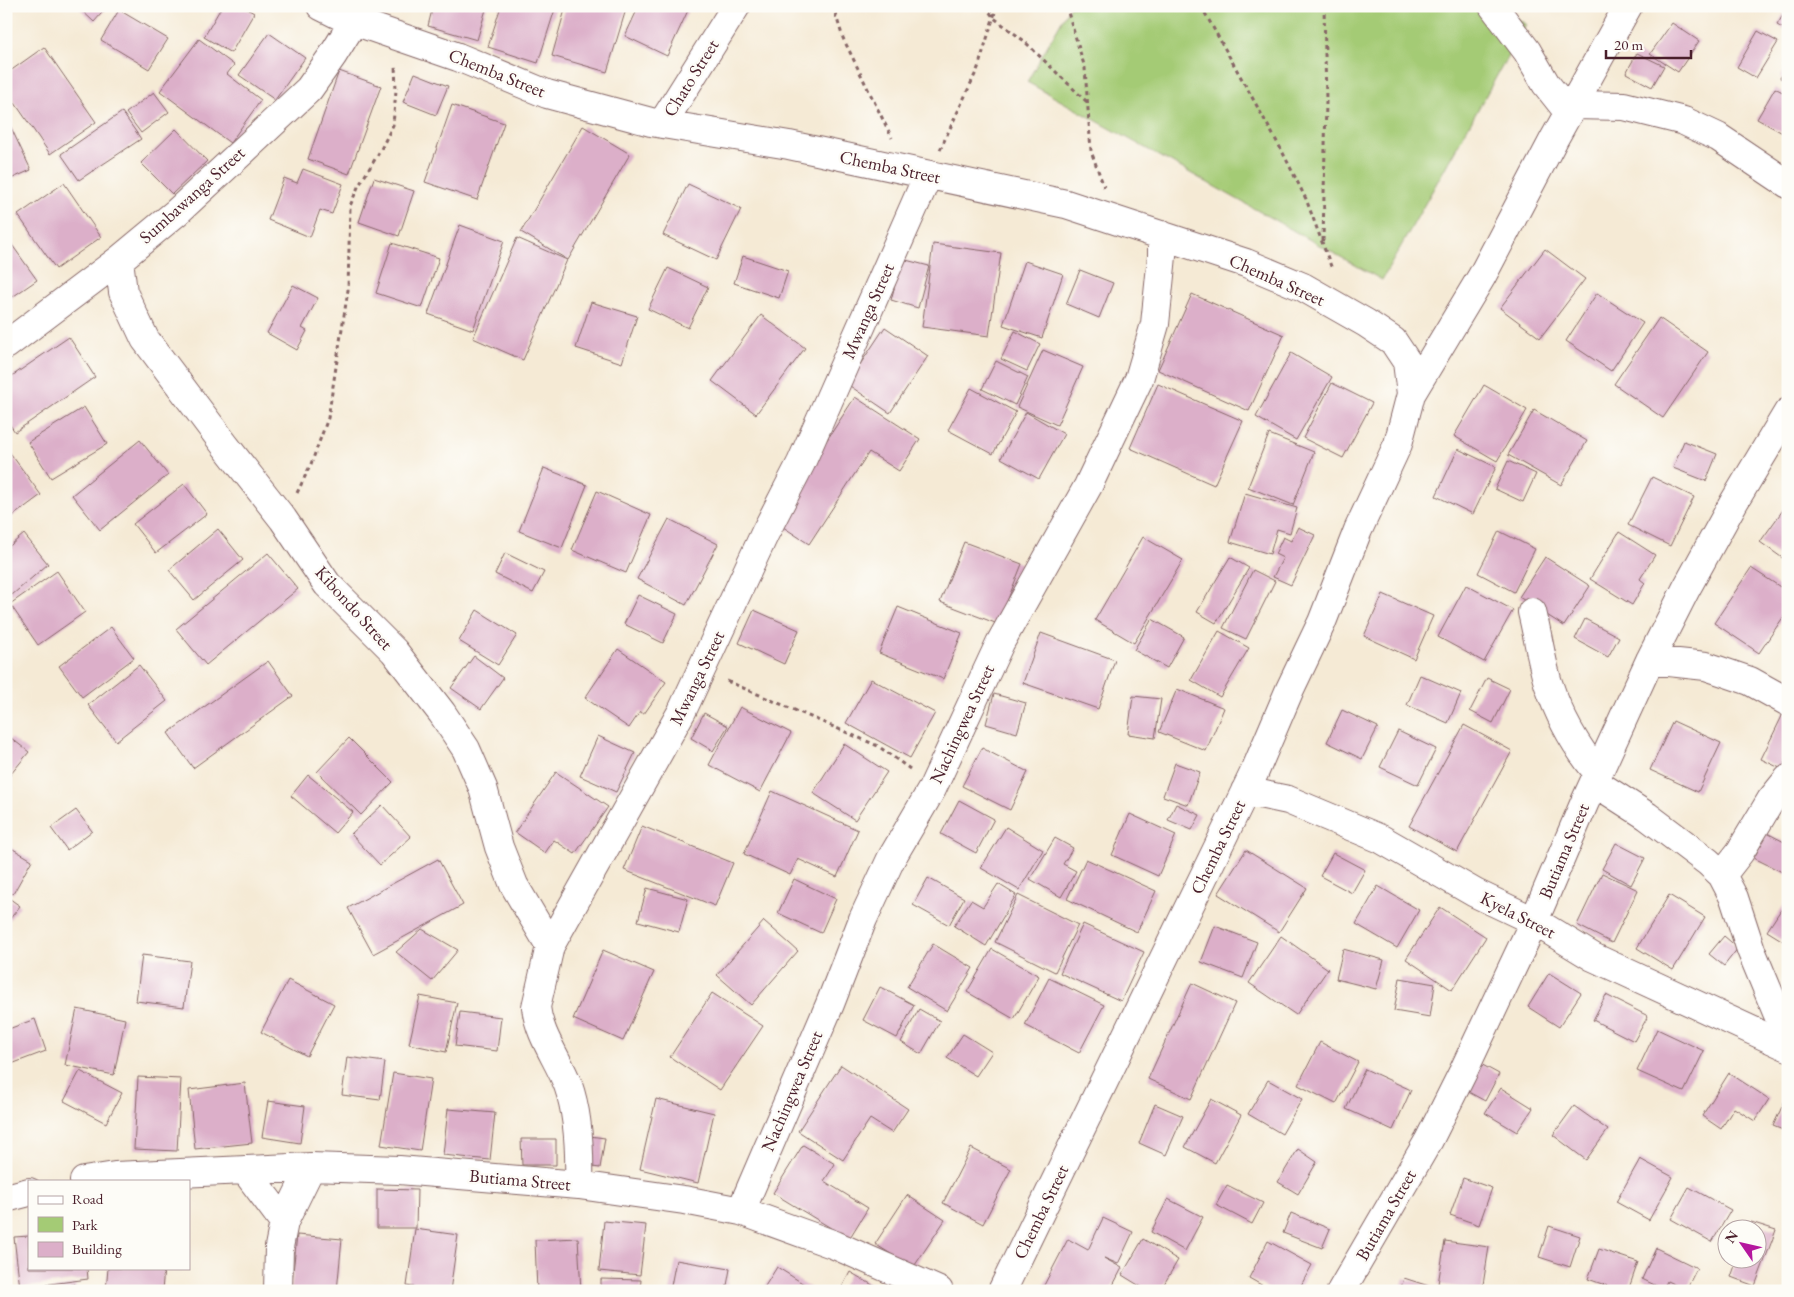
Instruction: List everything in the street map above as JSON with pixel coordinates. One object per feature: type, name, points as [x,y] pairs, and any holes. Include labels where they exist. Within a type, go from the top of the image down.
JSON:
[{"type":"street","name":"Chemba Street","points":[[321,6],[354,21],[458,57],[548,94],[651,122],[790,145],[1066,204],[1246,264],[1303,287],[1366,323],[1393,341],[1407,362],[1411,394]]},
{"type":"street","name":"Chato Street","points":[[662,124],[736,6]]},
{"type":"street","points":[[1493,6],[1527,51],[1546,84],[1571,109],[1624,106],[1684,121],[1718,137],[1788,184]]},
{"type":"street","name":"Chemba Street","points":[[1002,1291],[1245,791],[1322,622],[1358,530],[1398,444],[1411,394],[1482,276],[1628,6]]},
{"type":"street","name":"Sumbawanga Street","points":[[6,345],[119,260],[177,212],[309,89],[354,21]]},
{"type":"street","name":"Mwanga Street","points":[[579,1185],[579,1143],[570,1091],[537,1016],[536,1007],[550,946],[682,710],[702,669],[765,532],[800,463],[918,173]]},
{"type":"street","name":"Nachingwea Street","points":[[740,1211],[830,1004],[863,919],[891,859],[932,789],[1000,643],[1088,486],[1140,379],[1156,324],[1162,235]]},
{"type":"street","name":"Kibondo Street","points":[[119,260],[123,292],[145,339],[224,444],[284,519],[327,584],[394,651],[442,713],[466,749],[483,788],[498,847],[514,885],[550,946]]},
{"type":"street","name":"Butiama Street","points":[[1341,1291],[1428,1140],[1534,921],[1596,777],[1650,660],[1686,589],[1734,502],[1788,412]]},
{"type":"street","points":[[1532,612],[1548,683],[1573,739],[1596,777],[1708,862],[1722,875],[1734,898],[1751,950],[1788,1039]]},
{"type":"street","points":[[1650,660],[1706,666],[1750,681],[1788,702]]},
{"type":"street","points":[[1722,875],[1740,852],[1771,800],[1788,779]]},
{"type":"street","name":"Kyela Street","points":[[1245,791],[1288,800],[1381,839],[1475,893],[1534,921],[1593,957],[1788,1047]]},
{"type":"street","points":[[278,1291],[279,1247],[284,1222],[311,1168]]},
{"type":"street","name":"Butiama Street","points":[[90,1180],[115,1176],[311,1168],[399,1170],[579,1185],[684,1200],[740,1211],[835,1245],[919,1280],[939,1291]]},
{"type":"street","points":[[245,1170],[284,1222]]},
{"type":"street","points":[[6,1198],[28,1192]]},
{"type":"path","points":[[833,6],[842,38],[918,173]]},
{"type":"path","points":[[985,6],[994,18],[1023,40],[1087,102]]},
{"type":"path","points":[[918,173],[978,68],[997,6]]},
{"type":"path","points":[[1066,6],[1085,68],[1091,151],[1104,187],[1123,223]]},
{"type":"path","points":[[1201,6],[1281,149],[1306,199],[1345,312]]},
{"type":"path","points":[[1323,244],[1326,101],[1324,6]]},
{"type":"path","points":[[284,519],[311,464],[328,418],[348,290],[350,206],[358,187],[393,125],[396,90],[395,35]]},
{"type":"path","points":[[702,669],[878,746],[909,767],[932,789]]},
{"type":"green space","points":[[1070,6],[1494,6],[1526,24],[1382,280],[1027,82]]},
{"type":"building","points":[[77,6],[108,6],[94,22]]},
{"type":"building","points":[[222,6],[242,6],[254,13],[231,53],[204,37]]},
{"type":"building","points":[[433,6],[487,6],[477,40],[428,26]]},
{"type":"building","points":[[501,6],[556,6],[538,63],[488,47]]},
{"type":"building","points":[[566,6],[627,6],[607,72],[552,56]]},
{"type":"building","points":[[639,6],[690,6],[667,56],[625,36]]},
{"type":"building","points":[[1788,7],[1788,31],[1777,25]]},
{"type":"building","points":[[119,10],[168,39],[149,69],[101,40]]},
{"type":"building","points":[[1672,23],[1699,41],[1678,72],[1650,54]]},
{"type":"building","points":[[1758,31],[1778,42],[1756,78],[1737,67]]},
{"type":"building","points":[[269,33],[305,58],[275,100],[239,75]]},
{"type":"building","points":[[199,39],[234,65],[227,74],[261,100],[230,143],[160,91]]},
{"type":"building","points":[[44,47],[96,122],[50,154],[6,90],[6,74]]},
{"type":"building","points":[[1637,53],[1664,66],[1652,87],[1626,73]]},
{"type":"building","points":[[1788,65],[1788,82],[1780,78]]},
{"type":"building","points":[[339,71],[381,86],[349,174],[308,159]]},
{"type":"building","points":[[415,73],[448,86],[436,115],[403,102]]},
{"type":"building","points":[[1775,88],[1788,95],[1788,136],[1757,119]]},
{"type":"building","points":[[154,92],[169,112],[141,133],[126,113]]},
{"type":"building","points":[[452,105],[504,123],[477,200],[425,182]]},
{"type":"building","points":[[122,112],[141,139],[79,180],[61,154]]},
{"type":"building","points":[[6,117],[31,170],[6,181]]},
{"type":"building","points":[[583,126],[630,154],[568,260],[521,232]]},
{"type":"building","points":[[176,129],[207,161],[172,194],[141,163]]},
{"type":"building","points":[[303,169],[343,184],[332,214],[320,210],[310,237],[268,220],[284,178],[297,183]]},
{"type":"building","points":[[374,178],[414,191],[399,236],[359,222]]},
{"type":"building","points":[[64,183],[101,237],[56,269],[18,215]]},
{"type":"building","points":[[688,184],[741,209],[716,260],[663,235]]},
{"type":"building","points":[[460,225],[504,241],[473,330],[428,314]]},
{"type":"building","points":[[517,238],[567,260],[523,360],[473,338]]},
{"type":"building","points":[[10,242],[37,280],[8,300],[6,297],[6,244]]},
{"type":"building","points":[[392,243],[439,258],[422,308],[376,293]]},
{"type":"building","points":[[933,244],[1001,253],[989,336],[922,327]]},
{"type":"building","points":[[1545,249],[1585,279],[1540,338],[1500,308]]},
{"type":"building","points":[[743,256],[788,271],[779,298],[734,283]]},
{"type":"building","points":[[902,259],[929,266],[918,308],[891,300]]},
{"type":"building","points":[[1025,261],[1063,274],[1042,338],[1003,325]]},
{"type":"building","points":[[668,268],[708,287],[688,328],[648,309]]},
{"type":"building","points":[[1080,270],[1113,283],[1099,318],[1066,304]]},
{"type":"building","points":[[293,285],[318,298],[302,328],[307,331],[297,350],[267,333]]},
{"type":"building","points":[[1597,293],[1643,323],[1611,371],[1566,341]]},
{"type":"building","points":[[1192,294],[1284,335],[1249,411],[1158,370]]},
{"type":"building","points":[[591,302],[637,316],[622,363],[576,348]]},
{"type":"building","points":[[761,315],[805,348],[756,414],[712,381]]},
{"type":"building","points":[[1659,318],[1708,352],[1663,418],[1614,384]]},
{"type":"building","points":[[885,327],[928,356],[890,413],[847,384]]},
{"type":"building","points":[[1015,331],[1040,344],[1027,371],[1001,359]]},
{"type":"building","points":[[69,337],[95,377],[15,432],[6,419],[6,380]]},
{"type":"building","points":[[1043,350],[1083,367],[1057,425],[1017,407]]},
{"type":"building","points":[[1291,353],[1332,377],[1296,440],[1256,417]]},
{"type":"building","points":[[996,361],[1028,377],[1015,405],[982,389]]},
{"type":"building","points":[[1332,383],[1372,403],[1343,458],[1303,438]]},
{"type":"building","points":[[1158,384],[1243,421],[1214,485],[1130,448]]},
{"type":"building","points":[[1484,385],[1527,410],[1497,461],[1454,436]]},
{"type":"building","points":[[971,388],[1016,412],[993,454],[948,430]]},
{"type":"building","points":[[855,397],[920,439],[899,471],[869,452],[809,544],[774,521]]},
{"type":"building","points":[[84,407],[107,444],[51,478],[28,442]]},
{"type":"building","points":[[1534,410],[1587,441],[1561,485],[1508,455]]},
{"type":"building","points":[[1026,412],[1064,434],[1039,479],[1001,458]]},
{"type":"building","points":[[1269,434],[1314,452],[1293,505],[1248,487]]},
{"type":"building","points":[[140,440],[168,475],[100,530],[72,495]]},
{"type":"building","points":[[1684,441],[1717,454],[1706,481],[1673,468]]},
{"type":"building","points":[[1458,449],[1496,467],[1473,514],[1436,496]]},
{"type":"building","points":[[8,450],[41,495],[6,521],[6,451]]},
{"type":"building","points":[[1508,461],[1536,474],[1523,502],[1495,489]]},
{"type":"building","points":[[544,468],[587,485],[562,548],[519,531]]},
{"type":"building","points":[[1652,477],[1694,497],[1670,546],[1628,525]]},
{"type":"building","points":[[184,484],[207,514],[156,553],[133,524]]},
{"type":"building","points":[[597,491],[651,515],[626,573],[572,550]]},
{"type":"building","points":[[1245,493],[1297,508],[1290,533],[1277,529],[1270,554],[1230,542]]},
{"type":"building","points":[[1788,503],[1788,562],[1760,542]]},
{"type":"building","points":[[669,519],[718,544],[686,605],[637,579]]},
{"type":"building","points":[[1298,527],[1315,535],[1291,585],[1273,577],[1283,558],[1275,554],[1283,537],[1291,541]]},
{"type":"building","points":[[218,529],[243,560],[194,600],[169,570]]},
{"type":"building","points":[[1499,531],[1535,549],[1514,592],[1478,573]]},
{"type":"building","points":[[1619,532],[1655,555],[1640,579],[1645,583],[1632,605],[1590,579]]},
{"type":"building","points":[[24,534],[48,564],[12,595],[6,588],[6,549]]},
{"type":"building","points":[[1143,537],[1183,560],[1134,643],[1095,620]]},
{"type":"building","points":[[964,542],[1022,564],[998,624],[940,602]]},
{"type":"building","points":[[268,553],[298,589],[206,665],[176,629]]},
{"type":"building","points":[[505,553],[544,572],[533,593],[495,574]]},
{"type":"building","points":[[1230,557],[1249,568],[1216,623],[1197,612]]},
{"type":"building","points":[[1545,557],[1590,586],[1564,626],[1519,597]]},
{"type":"building","points":[[1751,568],[1788,592],[1788,610],[1759,653],[1714,623]]},
{"type":"building","points":[[1253,570],[1275,581],[1246,639],[1223,628]]},
{"type":"building","points":[[57,571],[85,612],[38,645],[10,604]]},
{"type":"building","points":[[1466,585],[1513,610],[1484,662],[1438,637]]},
{"type":"building","points":[[1383,594],[1433,616],[1414,659],[1364,636]]},
{"type":"building","points":[[638,595],[677,614],[663,643],[624,624]]},
{"type":"building","points":[[898,607],[962,633],[943,679],[879,653]]},
{"type":"building","points":[[477,610],[517,635],[498,665],[459,641]]},
{"type":"building","points":[[754,610],[799,630],[784,664],[739,643]]},
{"type":"building","points":[[1152,619],[1184,637],[1167,668],[1134,650]]},
{"type":"building","points":[[1585,619],[1619,637],[1608,657],[1575,639]]},
{"type":"building","points":[[111,627],[134,658],[82,697],[59,666]]},
{"type":"building","points":[[1219,631],[1249,648],[1220,697],[1191,680]]},
{"type":"building","points":[[1041,633],[1115,660],[1098,709],[1023,683]]},
{"type":"building","points":[[618,649],[666,682],[644,714],[640,712],[629,728],[585,698]]},
{"type":"building","points":[[474,656],[503,678],[481,709],[451,688]]},
{"type":"building","points":[[268,661],[293,696],[193,768],[168,733]]},
{"type":"building","points":[[139,665],[167,701],[116,741],[88,705]]},
{"type":"building","points":[[1420,675],[1461,693],[1448,723],[1407,705]]},
{"type":"building","points":[[1487,678],[1510,689],[1493,723],[1470,711]]},
{"type":"building","points":[[871,679],[935,713],[910,758],[846,723]]},
{"type":"building","points":[[1177,689],[1224,708],[1206,751],[1159,732]]},
{"type":"building","points":[[994,694],[1026,703],[1017,733],[986,724]]},
{"type":"building","points":[[1133,696],[1161,699],[1155,738],[1128,734]]},
{"type":"building","points":[[740,707],[791,733],[760,792],[709,765]]},
{"type":"building","points":[[1342,710],[1378,727],[1362,759],[1327,742]]},
{"type":"building","points":[[1784,712],[1788,714],[1788,757],[1782,769],[1761,759]]},
{"type":"building","points":[[704,713],[728,726],[713,751],[691,738]]},
{"type":"building","points":[[1673,721],[1721,743],[1698,792],[1650,770]]},
{"type":"building","points":[[1464,725],[1512,751],[1457,852],[1409,826]]},
{"type":"building","points":[[1398,731],[1436,749],[1418,785],[1380,767]]},
{"type":"building","points":[[598,736],[635,753],[616,792],[580,776]]},
{"type":"building","points":[[11,738],[29,752],[6,780],[6,743]]},
{"type":"building","points":[[349,738],[393,782],[361,815],[317,772]]},
{"type":"building","points":[[844,744],[887,772],[855,820],[813,793]]},
{"type":"building","points":[[982,748],[1028,772],[1010,810],[962,786]]},
{"type":"building","points":[[1175,763],[1200,772],[1188,805],[1163,796]]},
{"type":"building","points":[[556,772],[608,807],[575,854],[554,840],[545,853],[515,832]]},
{"type":"building","points":[[308,775],[353,812],[335,833],[291,796]]},
{"type":"building","points":[[772,791],[858,830],[837,877],[798,859],[790,875],[744,854]]},
{"type":"building","points":[[959,800],[994,819],[976,853],[941,834]]},
{"type":"building","points":[[1176,804],[1200,815],[1192,830],[1168,820]]},
{"type":"building","points":[[382,805],[411,837],[380,865],[351,834]]},
{"type":"building","points":[[76,810],[92,831],[67,850],[51,828]]},
{"type":"building","points":[[1130,814],[1176,835],[1158,876],[1112,855]]},
{"type":"building","points":[[642,826],[733,863],[715,906],[624,870]]},
{"type":"building","points":[[1006,827],[1043,850],[1019,890],[981,868]]},
{"type":"building","points":[[1767,833],[1788,844],[1788,875],[1754,858]]},
{"type":"building","points":[[1055,838],[1073,848],[1063,864],[1076,871],[1061,897],[1030,879]]},
{"type":"building","points":[[1616,843],[1645,858],[1631,885],[1602,869]]},
{"type":"building","points":[[6,845],[32,860],[13,894],[6,890]]},
{"type":"building","points":[[1246,850],[1307,888],[1279,932],[1218,894]]},
{"type":"building","points":[[1333,853],[1365,870],[1352,893],[1320,876]]},
{"type":"building","points":[[438,859],[463,905],[373,954],[348,908]]},
{"type":"building","points":[[1086,859],[1156,891],[1137,932],[1067,899]]},
{"type":"building","points":[[1602,873],[1638,890],[1612,943],[1577,925]]},
{"type":"building","points":[[928,878],[964,898],[949,925],[913,905]]},
{"type":"building","points":[[794,879],[836,899],[821,933],[778,913]]},
{"type":"building","points":[[998,884],[1016,895],[986,946],[954,926],[971,900],[983,907]]},
{"type":"building","points":[[1378,886],[1419,910],[1397,948],[1356,924]]},
{"type":"building","points":[[647,888],[688,899],[679,932],[638,921]]},
{"type":"building","points":[[1018,895],[1078,925],[1055,972],[995,942]]},
{"type":"building","points":[[1669,895],[1705,917],[1673,970],[1637,948]]},
{"type":"building","points":[[6,896],[20,906],[6,924]]},
{"type":"building","points":[[1788,899],[1788,944],[1767,931]]},
{"type":"building","points":[[1440,907],[1486,937],[1452,990],[1406,959]]},
{"type":"building","points":[[764,921],[798,951],[751,1005],[717,975]]},
{"type":"building","points":[[1083,924],[1144,952],[1121,1001],[1060,973]]},
{"type":"building","points":[[1215,926],[1257,942],[1243,978],[1201,962]]},
{"type":"building","points":[[422,929],[458,950],[432,981],[396,952]]},
{"type":"building","points":[[1281,936],[1328,969],[1296,1015],[1249,983]]},
{"type":"building","points":[[1724,936],[1738,948],[1724,966],[1709,954]]},
{"type":"building","points":[[933,944],[973,968],[947,1011],[907,987]]},
{"type":"building","points":[[992,949],[1039,976],[1014,1019],[967,992]]},
{"type":"building","points":[[1343,949],[1384,960],[1376,989],[1336,979]]},
{"type":"building","points":[[603,950],[654,972],[623,1041],[573,1019]]},
{"type":"building","points":[[142,955],[190,961],[184,1007],[136,1001]]},
{"type":"building","points":[[1549,973],[1581,993],[1559,1027],[1528,1007]]},
{"type":"building","points":[[1049,978],[1104,1005],[1079,1053],[1025,1025]]},
{"type":"building","points":[[1400,978],[1435,984],[1430,1017],[1394,1011]]},
{"type":"building","points":[[288,980],[334,1004],[307,1056],[261,1032]]},
{"type":"building","points":[[1192,983],[1235,1003],[1191,1099],[1148,1079]]},
{"type":"building","points":[[880,987],[914,1005],[897,1038],[863,1020]]},
{"type":"building","points":[[712,993],[763,1026],[720,1090],[670,1057]]},
{"type":"building","points":[[1606,995],[1648,1016],[1634,1041],[1593,1020]]},
{"type":"building","points":[[420,996],[457,1003],[446,1052],[409,1044]]},
{"type":"building","points":[[77,1009],[125,1019],[114,1075],[65,1065]]},
{"type":"building","points":[[919,1009],[940,1021],[921,1054],[901,1042]]},
{"type":"building","points":[[460,1012],[501,1017],[497,1051],[455,1046]]},
{"type":"building","points":[[35,1019],[46,1051],[6,1066],[6,1030]]},
{"type":"building","points":[[1657,1029],[1704,1051],[1684,1092],[1637,1071]]},
{"type":"building","points":[[963,1034],[992,1052],[976,1076],[947,1058]]},
{"type":"building","points":[[1320,1042],[1358,1062],[1336,1104],[1298,1085]]},
{"type":"building","points":[[347,1057],[385,1062],[380,1100],[342,1095]]},
{"type":"building","points":[[1477,1062],[1499,1074],[1485,1101],[1463,1089]]},
{"type":"building","points":[[841,1065],[908,1109],[892,1133],[870,1119],[843,1160],[798,1131]]},
{"type":"building","points":[[1365,1069],[1411,1090],[1393,1130],[1346,1109]]},
{"type":"building","points":[[80,1071],[122,1093],[106,1123],[64,1101]]},
{"type":"building","points":[[393,1073],[431,1079],[420,1151],[381,1145]]},
{"type":"building","points":[[1729,1073],[1769,1099],[1755,1121],[1734,1108],[1721,1129],[1702,1116]]},
{"type":"building","points":[[138,1077],[181,1079],[177,1151],[134,1149]]},
{"type":"building","points":[[1268,1080],[1302,1099],[1282,1134],[1248,1114]]},
{"type":"building","points":[[245,1083],[252,1143],[195,1149],[189,1090]]},
{"type":"building","points":[[1501,1088],[1533,1108],[1517,1132],[1485,1113]]},
{"type":"building","points":[[1788,1094],[1788,1132],[1773,1126]]},
{"type":"building","points":[[656,1099],[714,1113],[698,1183],[640,1169]]},
{"type":"building","points":[[1211,1099],[1241,1115],[1215,1163],[1185,1147]]},
{"type":"building","points":[[268,1101],[305,1106],[300,1143],[262,1137]]},
{"type":"building","points":[[1155,1104],[1183,1116],[1166,1155],[1139,1143]]},
{"type":"building","points":[[1574,1106],[1608,1130],[1586,1160],[1553,1135]]},
{"type":"building","points":[[448,1109],[495,1113],[490,1160],[443,1155]]},
{"type":"building","points":[[574,1134],[605,1138],[600,1168],[570,1164]]},
{"type":"building","points":[[521,1139],[556,1139],[556,1165],[522,1165]]},
{"type":"building","points":[[803,1145],[835,1164],[824,1181],[868,1208],[849,1239],[773,1193]]},
{"type":"building","points":[[971,1148],[1011,1169],[983,1224],[943,1203]]},
{"type":"building","points":[[1298,1149],[1317,1162],[1298,1194],[1278,1182]]},
{"type":"building","points":[[1640,1159],[1673,1177],[1649,1220],[1616,1202]]},
{"type":"building","points":[[1463,1178],[1492,1188],[1479,1225],[1450,1215]]},
{"type":"building","points":[[1227,1185],[1263,1203],[1252,1224],[1216,1205]]},
{"type":"building","points":[[1689,1187],[1731,1210],[1725,1220],[1716,1220],[1716,1235],[1712,1242],[1671,1219]]},
{"type":"building","points":[[377,1189],[417,1190],[416,1228],[377,1228]]},
{"type":"building","points":[[907,1195],[945,1220],[913,1268],[875,1244]]},
{"type":"building","points":[[1168,1199],[1203,1217],[1185,1251],[1151,1232]]},
{"type":"building","points":[[1291,1213],[1330,1229],[1322,1248],[1283,1233]]},
{"type":"building","points":[[1103,1218],[1133,1232],[1118,1264],[1104,1258],[1122,1268],[1110,1291],[1041,1291],[1068,1239],[1088,1250]]},
{"type":"building","points":[[604,1221],[646,1225],[640,1275],[599,1271]]},
{"type":"building","points":[[1549,1226],[1580,1236],[1570,1267],[1539,1257]]},
{"type":"building","points":[[1766,1227],[1776,1230],[1766,1257]]},
{"type":"building","points":[[415,1229],[458,1235],[450,1291],[437,1291],[407,1286]]},
{"type":"building","points":[[297,1235],[342,1239],[337,1291],[291,1291]]},
{"type":"building","points":[[28,1236],[28,1270],[87,1270],[88,1279],[20,1288],[14,1237]]},
{"type":"building","points":[[578,1238],[581,1291],[537,1291],[535,1240]]},
{"type":"building","points":[[1143,1239],[1178,1260],[1160,1291],[1148,1291],[1122,1275]]},
{"type":"building","points":[[1268,1241],[1312,1265],[1298,1291],[1272,1291],[1249,1278]]},
{"type":"building","points":[[1445,1241],[1489,1247],[1482,1291],[1438,1284]]},
{"type":"building","points":[[1656,1248],[1697,1268],[1686,1290],[1667,1281],[1663,1289],[1642,1279]]},
{"type":"building","points":[[1599,1249],[1638,1262],[1628,1291],[1622,1291],[1588,1279]]},
{"type":"building","points":[[676,1260],[730,1269],[726,1291],[670,1291]]},
{"type":"building","points":[[777,1267],[815,1291],[762,1291]]},
{"type":"building","points":[[108,1270],[164,1270],[162,1291],[106,1291]]},
{"type":"building","points":[[1733,1270],[1761,1270],[1755,1286],[1731,1277]]},
{"type":"building","points":[[850,1272],[883,1291],[840,1291]]},
{"type":"building","points":[[1404,1278],[1441,1290],[1441,1291],[1400,1291]]},
{"type":"building","points":[[601,1279],[641,1280],[640,1291],[601,1291]]},
{"type":"building","points":[[75,1284],[77,1291],[51,1291],[51,1290]]}]
